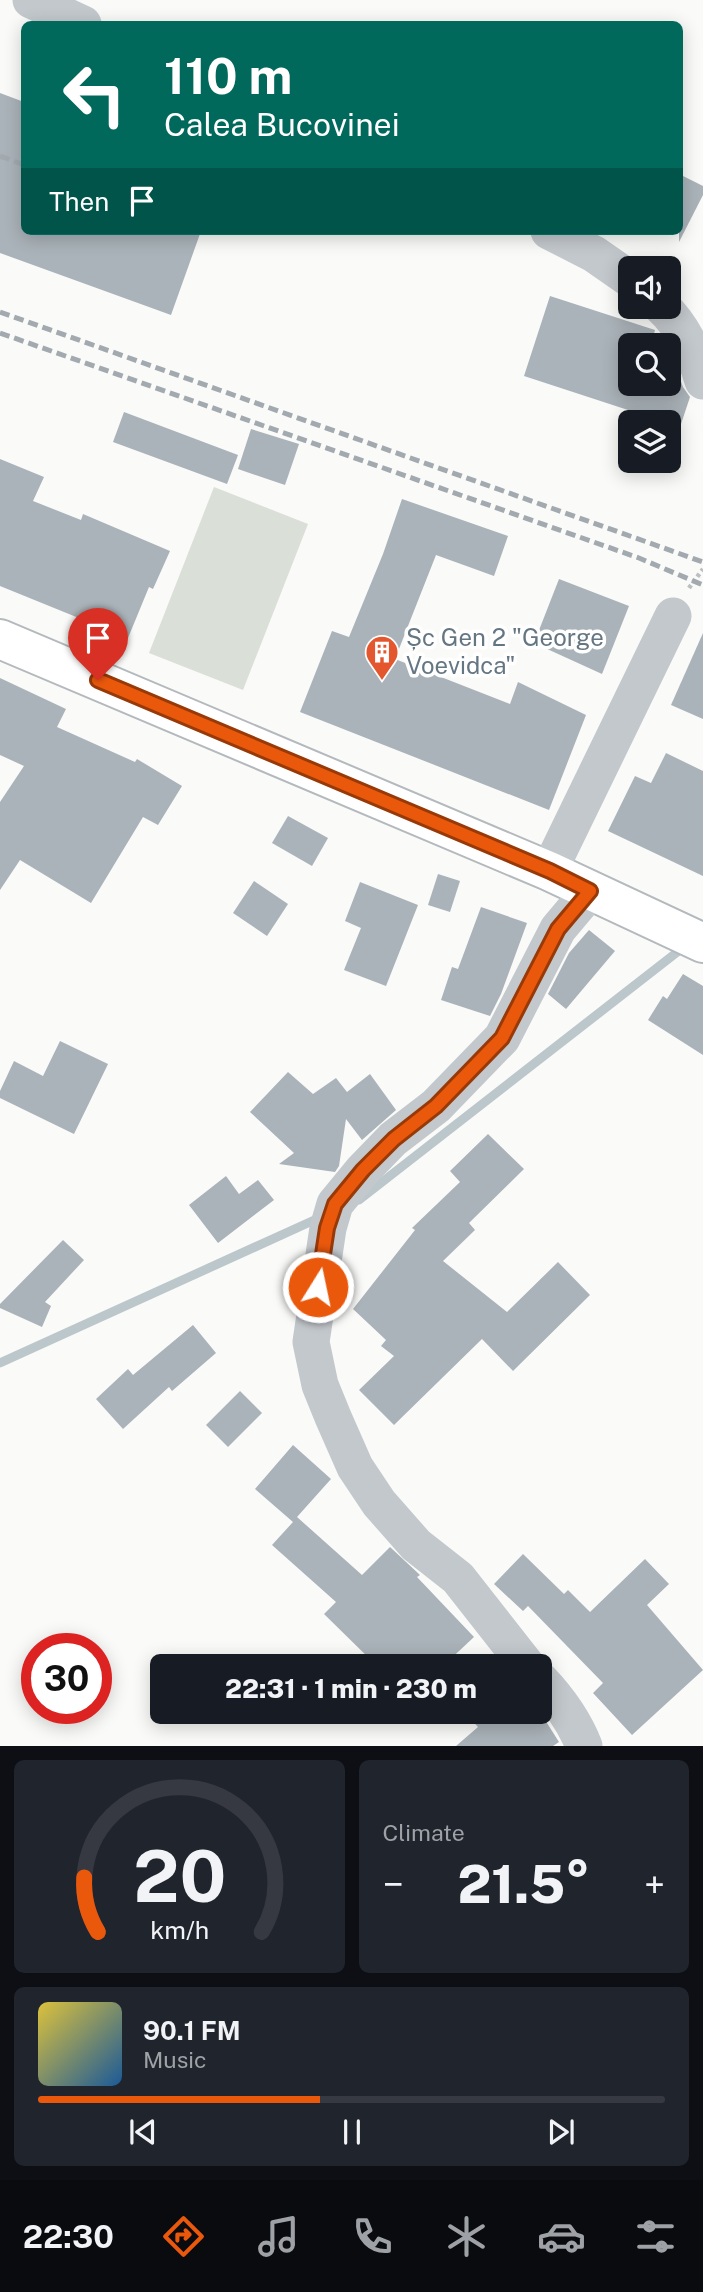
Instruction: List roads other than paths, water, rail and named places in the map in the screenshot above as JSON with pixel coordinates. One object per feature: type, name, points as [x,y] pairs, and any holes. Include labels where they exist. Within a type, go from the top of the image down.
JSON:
[{"type":"highway","points":[[0,639],[550,871],[687,935]]},
{"type":"street","points":[[31,0],[76,21]]},
{"type":"street","points":[[557,235],[594,254],[618,271]]},
{"type":"street","points":[[675,319],[696,355],[703,381]]},
{"type":"street","points":[[550,871],[673,616]]},
{"type":"street","points":[[518,1654],[458,1578],[416,1545],[379,1503],[355,1467],[320,1385],[311,1342],[314,1308],[331,1216],[363,1170],[394,1139],[436,1106],[502,1038],[558,929],[590,891]]},
{"type":"street","points":[[552,1693],[579,1732],[584,1746]]},
{"type":"waterway","points":[[359,1200],[685,946]]},
{"type":"waterway","points":[[0,1363],[321,1217]]},
{"type":"railway","points":[[0,156],[21,164]]},
{"type":"railway","points":[[0,312],[703,562]]},
{"type":"railway","points":[[0,333],[639,558],[703,585]]},
{"type":"place","name":"Șc Gen 2 \"George Voevidca\"","points":[[382,682]]}]
